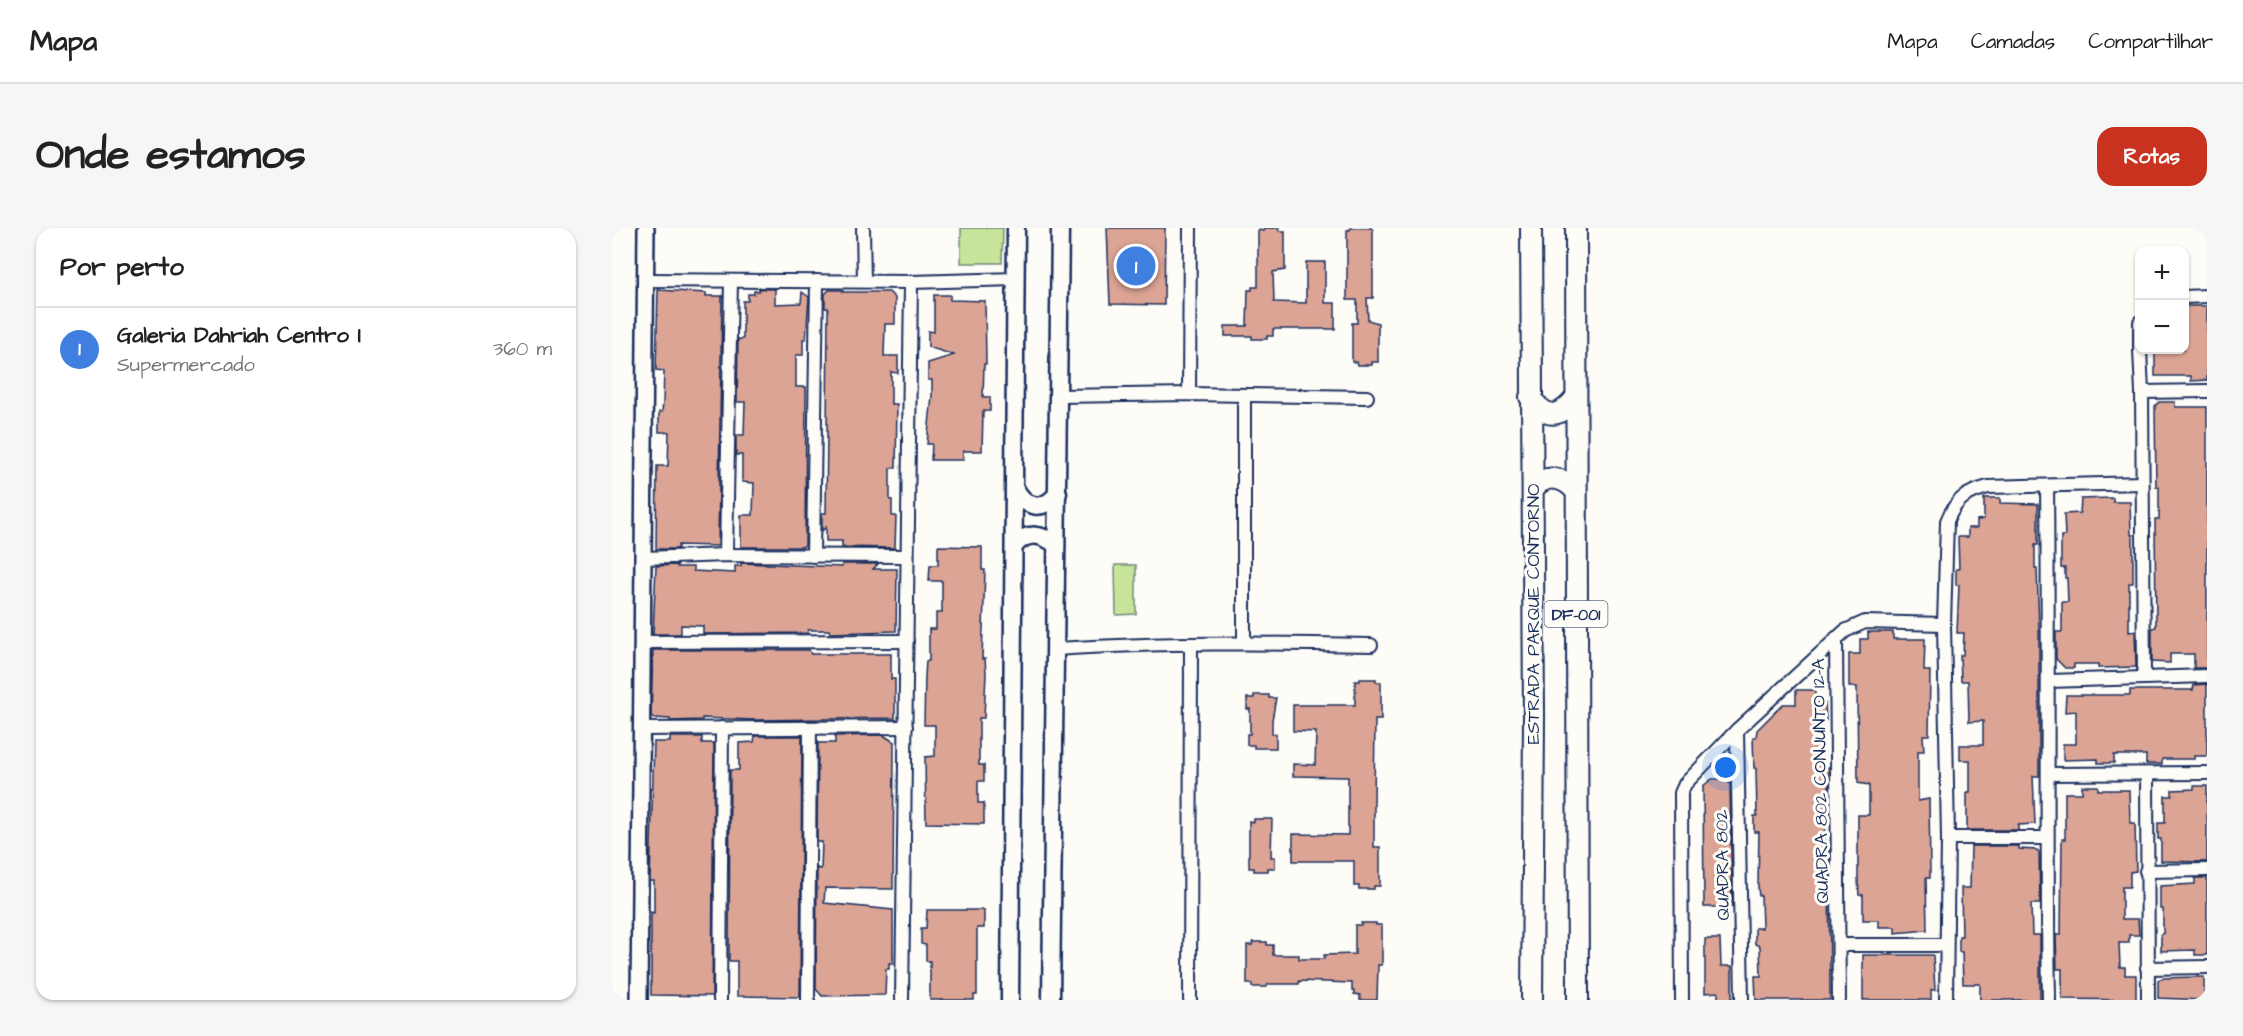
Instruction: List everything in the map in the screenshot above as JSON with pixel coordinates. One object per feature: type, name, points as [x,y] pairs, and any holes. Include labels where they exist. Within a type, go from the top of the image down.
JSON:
[{"type":"highway","name":"ESTRADA PARQUE CONTORNO","points":[[1531,228],[1532,1000]]},
{"type":"highway","name":"DF-001","points":[[1576,228],[1578,1000]]},
{"type":"highway","points":[[1530,397],[1537,406],[1550,414],[1561,412],[1575,399]]},
{"type":"highway","points":[[1533,489],[1537,483],[1549,478],[1563,481],[1575,490]]},
{"type":"main road","points":[[1010,1000],[1016,228]]},
{"type":"main road","points":[[1051,1000],[1057,649],[1060,228]]},
{"type":"main road","points":[[1015,488],[1021,499],[1031,505],[1041,506],[1050,503],[1058,493]]},
{"type":"main road","points":[[1015,545],[1021,538],[1028,536],[1047,538],[1056,545]]},
{"type":"street","points":[[639,1000],[646,228]]},
{"type":"street","points":[[863,228],[864,282]]},
{"type":"street","points":[[1189,394],[1190,228]]},
{"type":"street","points":[[645,280],[911,282],[1016,279]]},
{"type":"street","points":[[726,555],[730,281]]},
{"type":"street","points":[[813,556],[817,281]]},
{"type":"street","points":[[902,1000],[911,282]]},
{"type":"street","points":[[2189,297],[2207,296]]},
{"type":"street","points":[[2140,354],[2144,677]]},
{"type":"street","points":[[2142,392],[2207,391]]},
{"type":"street","points":[[1059,396],[1189,394],[1367,397]]},
{"type":"street","points":[[1244,395],[1244,643]]},
{"type":"street","points":[[1946,1000],[1948,838],[1944,624],[1947,521],[1951,511],[1968,493],[1988,487],[2142,483]]},
{"type":"street","points":[[2047,486],[2049,681],[2046,838],[2049,1000]]},
{"type":"street","points":[[644,558],[726,555],[907,556]]},
{"type":"street","points":[[1836,638],[1853,626],[1865,622],[1944,624]]},
{"type":"street","name":"QUADRA 802 CONJUNTO 12-A","points":[[1682,1000],[1681,794],[1685,784],[1737,730],[1836,638]]},
{"type":"street","name":"QUADRA 802 CONJUNTO 12-A","points":[[1836,638],[1839,1000]]},
{"type":"street","points":[[642,642],[907,641]]},
{"type":"street","points":[[1057,649],[1128,644],[1371,645]]},
{"type":"street","points":[[1190,1000],[1191,645]]},
{"type":"street","points":[[2049,681],[2207,676]]},
{"type":"street","points":[[641,729],[906,727]]},
{"type":"street","points":[[720,1000],[722,728]]},
{"type":"street","points":[[808,1000],[810,728]]},
{"type":"street","name":"QUADRA 802","points":[[1737,730],[1742,1000]]},
{"type":"street","points":[[2048,774],[2207,773]]},
{"type":"street","points":[[2147,774],[2148,1000]]},
{"type":"street","points":[[1948,838],[2046,838]]},
{"type":"street","points":[[2146,871],[2207,870]]},
{"type":"street","points":[[1839,945],[1946,945]]},
{"type":"street","points":[[2147,968],[2207,967]]},
{"type":"green space","points":[[961,228],[1003,228],[1002,263],[961,263]]},
{"type":"green space","points":[[1115,565],[1136,565],[1136,614],[1116,615]]},
{"type":"building","points":[[1107,228],[1165,228],[1164,305],[1110,304]]},
{"type":"building","points":[[1264,228],[1279,228],[1279,231],[1285,231],[1285,270],[1273,272],[1274,302],[1306,303],[1306,262],[1325,262],[1325,303],[1335,303],[1335,329],[1273,329],[1273,336],[1267,336],[1267,339],[1252,339],[1252,336],[1225,336],[1225,326],[1247,326],[1248,290],[1258,287],[1258,230],[1264,231]]},
{"type":"building","points":[[1371,228],[1373,230],[1373,298],[1367,298],[1368,320],[1378,323],[1378,362],[1372,362],[1372,365],[1358,365],[1357,362],[1352,362],[1352,323],[1357,323],[1357,300],[1347,300],[1347,230]]},
{"type":"building","points":[[759,289],[775,289],[775,304],[801,303],[802,292],[809,297],[803,355],[796,355],[796,387],[806,387],[805,545],[802,547],[741,547],[741,515],[753,515],[754,483],[742,482],[742,455],[736,455],[736,435],[744,435],[745,402],[737,402],[738,339],[743,339],[743,301],[748,301],[748,294],[754,294],[754,291],[759,291]]},
{"type":"building","points":[[658,290],[722,296],[718,546],[678,545],[678,549],[656,549],[657,466],[668,466],[669,432],[659,432],[664,371],[656,370]]},
{"type":"building","points":[[829,290],[889,292],[895,298],[895,324],[885,324],[884,356],[898,356],[898,373],[891,372],[891,404],[897,404],[896,468],[890,468],[892,516],[896,516],[895,548],[842,547],[842,541],[826,541],[826,527],[822,531],[822,513],[826,513],[827,435],[828,308],[825,308],[825,294]]},
{"type":"building","points":[[934,295],[950,295],[950,300],[985,301],[986,364],[984,364],[983,397],[990,397],[990,411],[983,411],[982,451],[963,451],[963,460],[931,460],[932,444],[927,444],[932,396],[932,380],[928,380],[928,363],[954,355],[928,347],[928,331],[934,332]]},
{"type":"building","points":[[2189,306],[2207,306],[2207,380],[2191,381],[2191,376],[2155,376],[2155,354],[2189,354]]},
{"type":"building","points":[[2159,402],[2175,402],[2175,407],[2207,407],[2207,668],[2194,668],[2194,654],[2170,654],[2170,663],[2152,662],[2152,628],[2156,627],[2155,519],[2159,519],[2159,487],[2156,487],[2155,406]]},
{"type":"building","points":[[1984,498],[2000,498],[2000,503],[2038,504],[2038,545],[2035,545],[2035,568],[2037,568],[2039,631],[2039,776],[2033,776],[2035,824],[2018,825],[2018,830],[1967,830],[1970,760],[1960,760],[1960,745],[1983,745],[1983,721],[1969,722],[1968,681],[1961,681],[1960,655],[1963,655],[1964,633],[1957,633],[1959,585],[1956,585],[1956,569],[1959,569],[1958,537],[1968,537],[1968,528],[1977,528],[1977,520],[1984,519]]},
{"type":"building","points":[[2113,498],[2113,502],[2130,502],[2133,583],[2129,583],[2129,632],[2135,631],[2136,667],[2098,668],[2098,664],[2074,664],[2074,668],[2065,668],[2056,659],[2056,632],[2062,632],[2062,602],[2068,602],[2065,568],[2061,568],[2061,536],[2065,536],[2064,514],[2080,513],[2081,499]]},
{"type":"building","points":[[938,546],[982,547],[982,570],[985,570],[982,659],[985,659],[986,673],[984,718],[979,718],[979,765],[984,765],[984,781],[978,781],[978,803],[984,803],[984,824],[926,823],[925,757],[935,756],[935,725],[924,725],[926,661],[929,661],[929,629],[936,629],[936,613],[942,613],[942,581],[929,581],[930,565],[938,565]]},
{"type":"building","points":[[741,563],[842,567],[842,564],[878,564],[873,569],[897,569],[896,631],[830,633],[829,630],[808,630],[808,633],[703,634],[703,626],[681,625],[681,634],[653,634],[656,566],[677,565],[677,567],[693,567],[693,571],[735,573],[735,566],[741,566]]},
{"type":"building","points":[[1868,632],[1893,632],[1893,639],[1925,639],[1924,671],[1930,671],[1929,735],[1923,735],[1924,751],[1918,751],[1918,801],[1929,799],[1930,878],[1926,878],[1927,930],[1895,933],[1895,927],[1879,927],[1879,920],[1863,920],[1863,895],[1859,895],[1858,879],[1858,815],[1869,815],[1869,785],[1858,783],[1857,687],[1849,687],[1849,654],[1860,654],[1860,639],[1868,639]]},
{"type":"building","points":[[653,650],[809,650],[811,654],[891,654],[891,679],[895,679],[895,718],[755,720],[702,718],[702,720],[670,721],[670,719],[654,718],[651,716]]},
{"type":"building","points":[[1360,679],[1376,679],[1376,682],[1381,682],[1381,720],[1375,720],[1374,803],[1374,847],[1380,847],[1380,886],[1374,886],[1374,889],[1359,889],[1359,886],[1354,886],[1354,861],[1293,861],[1293,834],[1348,835],[1348,777],[1293,776],[1293,764],[1315,765],[1316,732],[1293,731],[1293,705],[1355,705],[1355,681],[1360,681]]},
{"type":"building","points":[[2207,684],[2207,756],[2194,756],[2194,759],[2162,759],[2162,764],[2146,764],[2146,755],[2114,755],[2114,763],[2098,763],[2098,759],[2063,760],[2063,744],[2076,744],[2076,711],[2065,712],[2066,695],[2130,695],[2130,690],[2193,690],[2194,685]]},
{"type":"building","points":[[1796,690],[1815,690],[1815,703],[1825,703],[1826,720],[1821,719],[1821,768],[1829,767],[1829,799],[1825,800],[1825,847],[1829,847],[1830,1000],[1756,1000],[1755,976],[1761,976],[1760,946],[1755,944],[1755,928],[1762,928],[1761,896],[1759,896],[1758,888],[1759,832],[1754,832],[1754,816],[1757,816],[1753,737],[1756,737],[1757,730],[1783,704],[1796,704]]},
{"type":"building","points":[[1254,695],[1269,695],[1269,698],[1276,698],[1272,734],[1276,734],[1276,748],[1254,748],[1254,745],[1247,745],[1247,734],[1250,734],[1250,709],[1247,709],[1247,698],[1254,698]]},
{"type":"building","points":[[883,735],[894,742],[893,889],[825,888],[824,903],[893,910],[893,963],[889,963],[889,969],[886,969],[885,995],[822,996],[816,989],[817,868],[821,869],[822,842],[817,842],[818,743],[835,743],[835,736]]},
{"type":"building","points":[[755,736],[802,736],[800,997],[737,996],[737,961],[729,961],[730,770],[739,770],[739,743],[754,742]]},
{"type":"building","points":[[670,737],[702,737],[702,743],[714,743],[712,996],[651,995],[651,912],[654,913],[654,881],[650,881],[654,742],[670,742]]},
{"type":"building","points":[[1712,779],[1724,779],[1730,784],[1732,907],[1704,907],[1703,786]]},
{"type":"building","points":[[2082,786],[2098,786],[2098,790],[2129,790],[2130,823],[2135,823],[2136,871],[2130,872],[2130,887],[2122,887],[2122,919],[2138,919],[2139,935],[2129,935],[2129,943],[2119,943],[2120,967],[2125,967],[2125,975],[2136,975],[2136,1000],[2062,999],[2062,969],[2057,969],[2056,935],[2061,935],[2065,793],[2082,793]]},
{"type":"building","points":[[2194,786],[2207,786],[2207,862],[2161,861],[2158,823],[2165,823],[2165,796],[2172,796],[2172,790],[2194,789]]},
{"type":"building","points":[[1254,819],[1272,819],[1271,857],[1275,857],[1275,868],[1268,868],[1268,871],[1254,871],[1254,868],[1249,868],[1249,821],[1254,822]]},
{"type":"building","points":[[1971,846],[2019,846],[2019,849],[2039,852],[2040,904],[2031,904],[2032,935],[2040,935],[2040,1000],[1980,1000],[1980,984],[1963,984],[1962,952],[1959,952],[1959,936],[1962,936],[1961,888],[1970,888]]},
{"type":"building","points":[[2195,878],[2207,878],[2207,955],[2195,955],[2195,950],[2161,951],[2163,909],[2160,909],[2160,886],[2195,884]]},
{"type":"building","points":[[927,910],[984,910],[984,928],[977,928],[977,995],[974,995],[974,1000],[930,1000],[930,961],[926,961],[926,945],[921,944],[921,928],[926,928]]},
{"type":"building","points":[[1361,923],[1382,925],[1382,965],[1378,965],[1377,1000],[1360,1000],[1360,995],[1352,991],[1352,983],[1299,981],[1299,984],[1268,984],[1267,987],[1252,987],[1252,984],[1247,984],[1247,945],[1252,945],[1253,942],[1267,942],[1267,945],[1273,945],[1273,955],[1299,955],[1299,959],[1324,959],[1324,955],[1355,954],[1355,925],[1361,925]]},
{"type":"building","points":[[1705,939],[1720,939],[1721,966],[1732,966],[1732,1000],[1718,1000],[1718,992],[1705,993]]},
{"type":"building","points":[[1863,955],[1933,955],[1935,990],[1931,990],[1931,1000],[1863,1000]]},
{"type":"building","points":[[2204,977],[2204,1000],[2158,998],[2158,980]]},
{"type":"place","name":"Galeria Dahriah Centro I","points":[[1136,266]]}]
